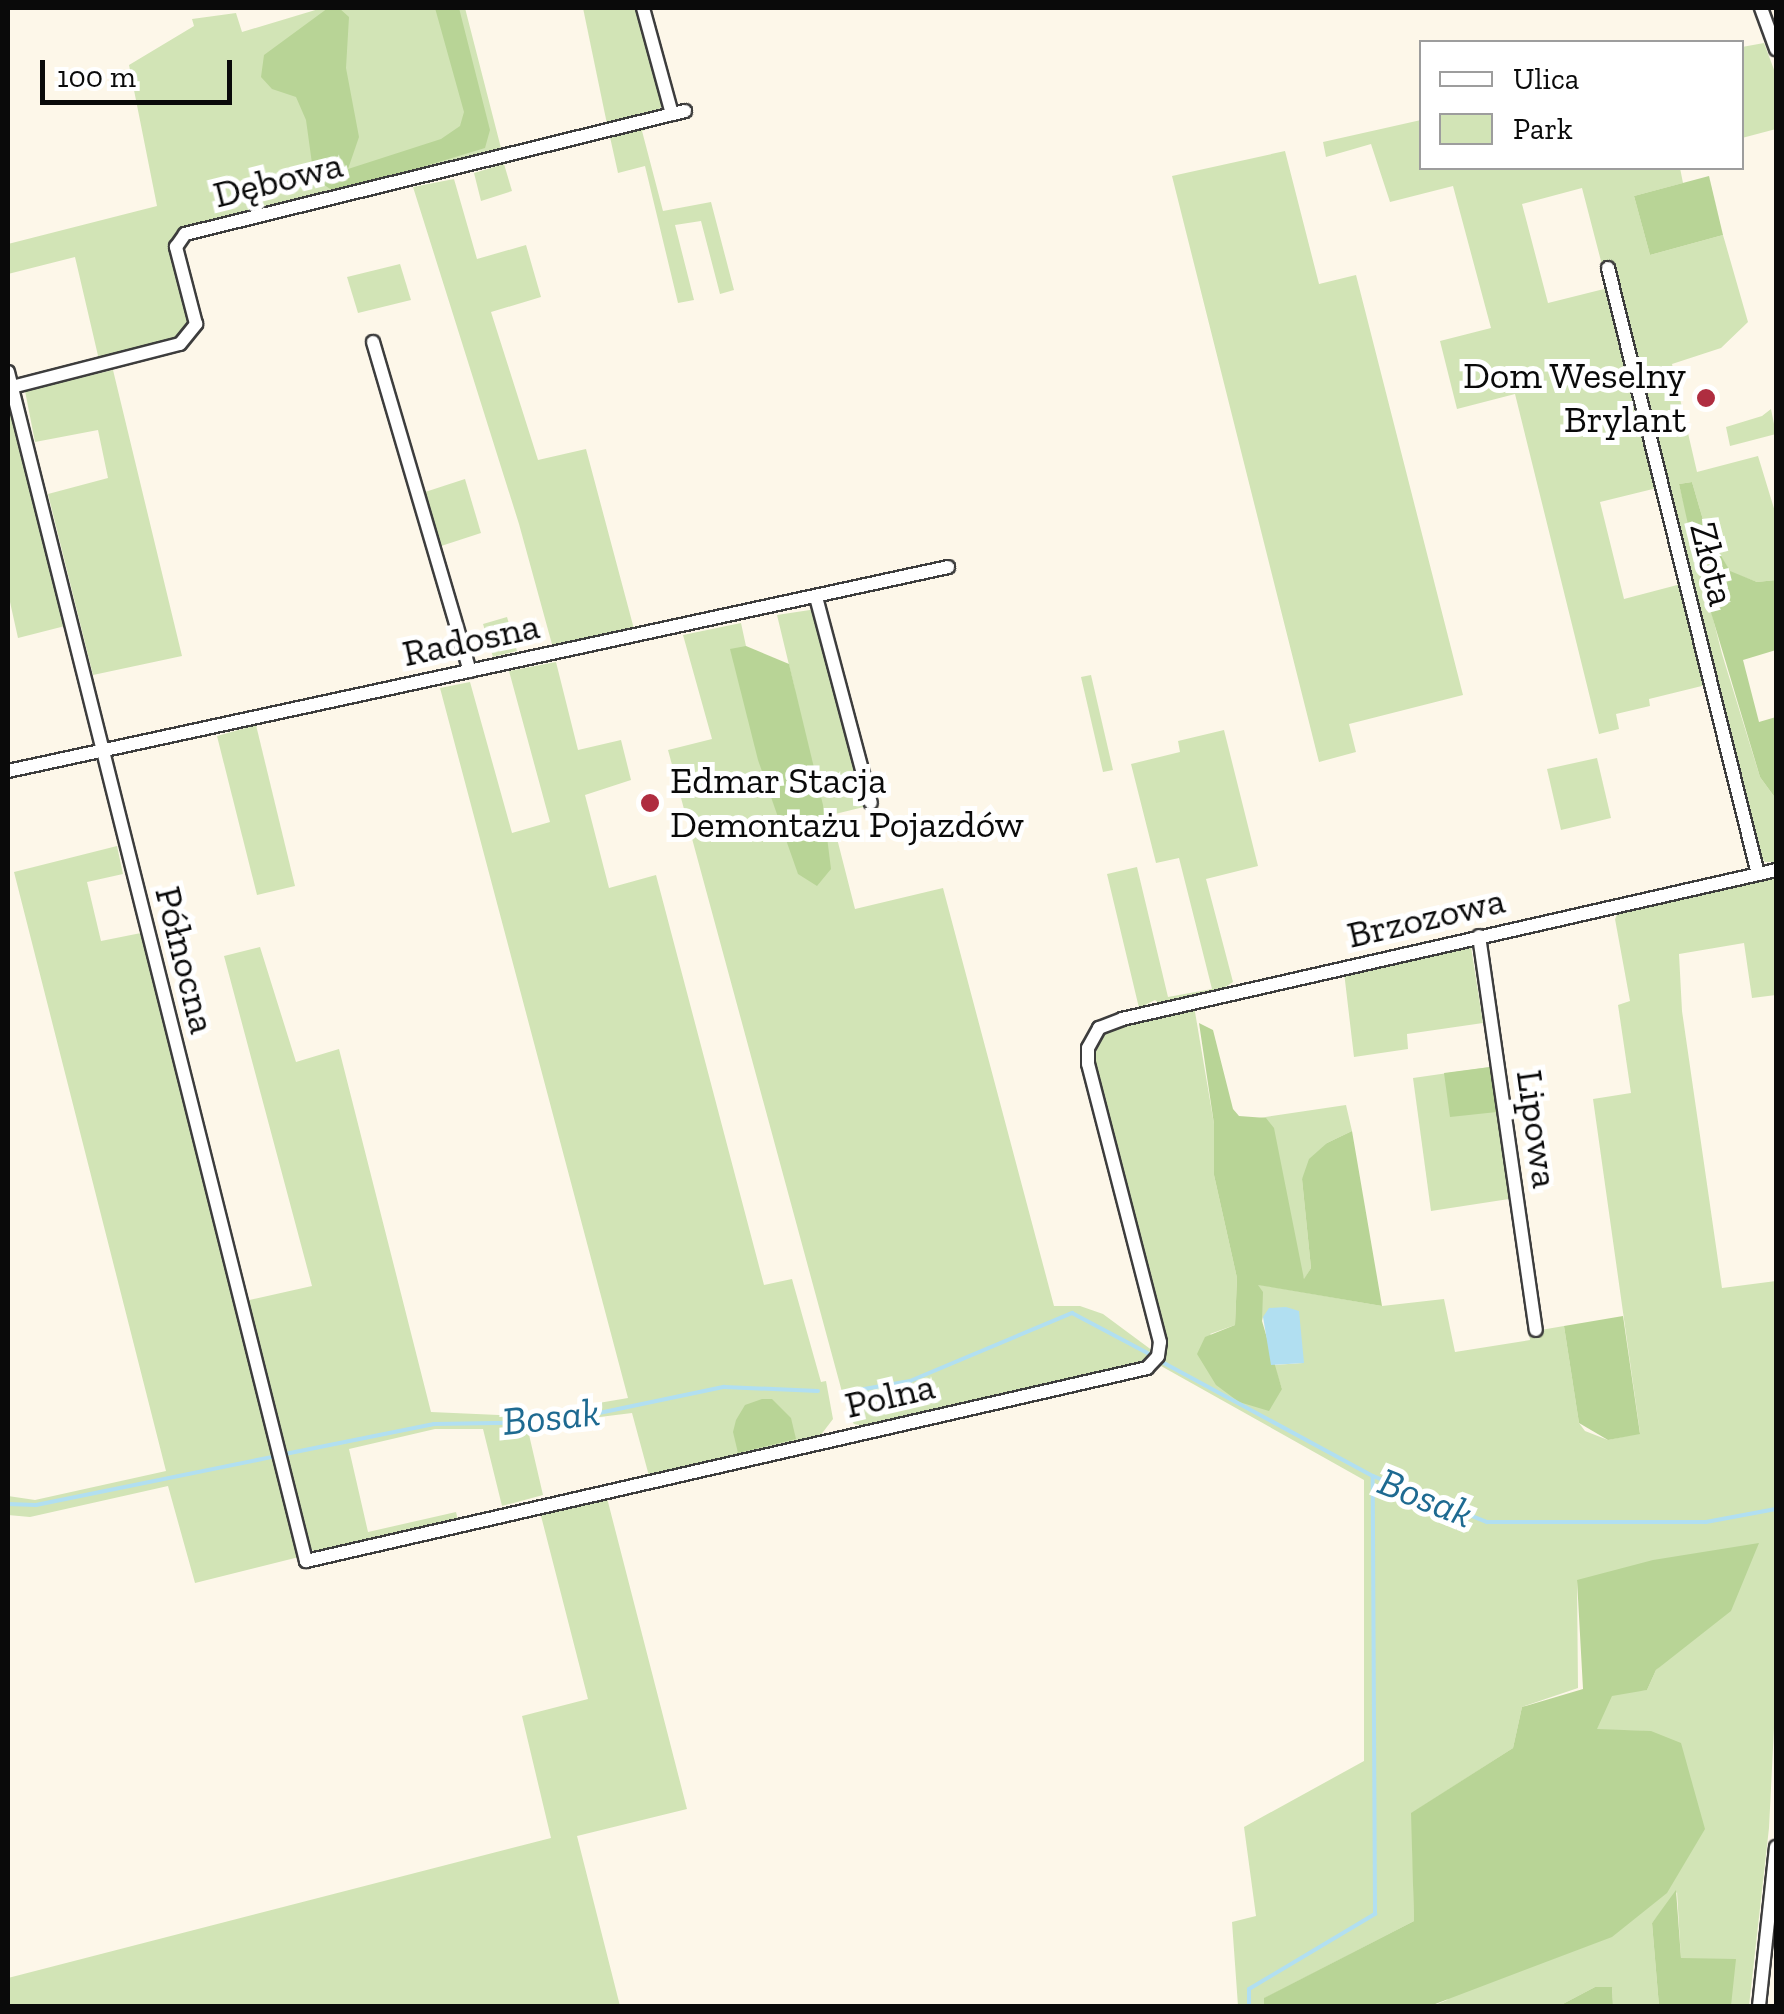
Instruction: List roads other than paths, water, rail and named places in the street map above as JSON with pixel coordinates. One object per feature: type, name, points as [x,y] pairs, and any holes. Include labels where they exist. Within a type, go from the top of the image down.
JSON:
[{"type":"street","name":"Dębowa","points":[[12,388],[180,344],[196,324],[176,247],[185,234],[678,113],[644,8]]},
{"type":"street","points":[[1761,8],[1776,48]]},
{"type":"street","name":"Złota","points":[[1608,268],[1758,874]]},
{"type":"street","points":[[373,342],[470,671]]},
{"type":"street","name":"Północna","points":[[8,372],[306,1561]]},
{"type":"street","name":"Radosna","points":[[8,772],[948,568]]},
{"type":"street","points":[[816,596],[870,803]]},
{"type":"street","name":"Brzozowa","points":[[1092,1034],[1122,1019],[1776,870]]},
{"type":"street","name":"Lipowa","points":[[1479,936],[1536,1330]]},
{"type":"street","name":"Polna","points":[[306,1561],[1148,1368],[1158,1356],[1160,1342],[1088,1064],[1092,1034]]},
{"type":"street","points":[[1759,2006],[1776,1847]]},
{"type":"water","points":[[1269,1308],[1299,1311],[1304,1363],[1271,1365],[1263,1317]]},
{"type":"waterway","name":"Bosak","points":[[847,1392],[910,1381],[1072,1313],[1149,1354]]},
{"type":"waterway","name":"Bosak","points":[[1162,1362],[1373,1476],[1487,1522],[1706,1522],[1776,1509]]},
{"type":"waterway","name":"Bosak","points":[[285,1454],[434,1424],[556,1422],[724,1387],[818,1391]]},
{"type":"waterway","name":"Bosak","points":[[8,1504],[36,1505],[271,1457]]},
{"type":"waterway","points":[[1249,2006],[1249,1989],[1375,1914],[1373,1476]]},
{"type":"place","name":"Dom Weselny Brylant","points":[[1706,398]]},
{"type":"place","name":"Edmar Stacja Demontażu Pojazdów","points":[[650,803]]}]
